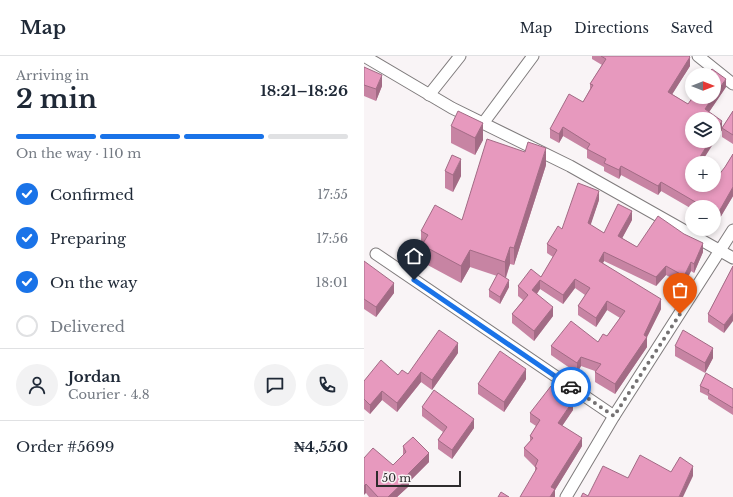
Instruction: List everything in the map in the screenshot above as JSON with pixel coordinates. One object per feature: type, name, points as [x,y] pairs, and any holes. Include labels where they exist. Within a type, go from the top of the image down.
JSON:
[{"type":"street","points":[[364,56],[452,108],[484,122],[570,166],[733,258]]},
{"type":"street","points":[[429,95],[460,56]]},
{"type":"street","points":[[484,122],[533,56]]},
{"type":"street","points":[[698,56],[733,84]]},
{"type":"street","points":[[566,497],[614,416],[721,251],[733,230]]},
{"type":"street","points":[[376,254],[614,416]]},
{"type":"building","points":[[601,56],[690,57],[668,92],[685,102],[685,104],[708,104],[705,109],[709,112],[685,112],[685,148],[706,148],[700,156],[685,156],[685,192],[721,192],[721,172],[733,154],[733,187],[721,208],[721,200],[692,200],[661,182],[658,186],[621,166],[619,170],[604,163],[606,159],[587,149],[590,144],[563,127],[559,134],[550,129],[569,94],[583,102],[593,85],[590,84],[606,59]]},
{"type":"building","points":[[364,67],[382,75],[376,89],[364,85]]},
{"type":"building","points":[[721,75],[726,79],[721,86]]},
{"type":"building","points":[[458,111],[483,123],[475,138],[451,126]]},
{"type":"building","points":[[733,111],[733,135],[722,128]]},
{"type":"building","points":[[487,139],[525,152],[528,142],[546,148],[514,248],[510,247],[505,262],[470,250],[461,266],[422,245],[428,235],[421,231],[435,205],[462,220]]},
{"type":"building","points":[[452,155],[461,159],[453,175],[445,171]]},
{"type":"building","points":[[578,183],[599,191],[588,223],[604,233],[618,204],[632,211],[618,236],[637,247],[658,216],[685,234],[685,236],[703,243],[694,264],[691,262],[684,276],[666,266],[656,277],[604,252],[599,261],[661,299],[644,335],[647,337],[615,384],[595,372],[601,364],[581,357],[577,363],[551,346],[571,321],[598,342],[603,334],[607,336],[625,311],[607,301],[596,318],[578,306],[590,288],[575,279],[563,295],[540,280],[532,290],[553,307],[534,331],[512,314],[528,295],[518,286],[531,269],[541,277],[557,250],[547,244],[558,226],[562,229]]},
{"type":"building","points":[[364,261],[394,283],[376,307],[364,299]]},
{"type":"building","points":[[733,266],[733,313],[724,325],[708,314]]},
{"type":"building","points":[[498,273],[509,280],[500,297],[489,290]]},
{"type":"building","points":[[439,330],[458,343],[432,380],[421,372],[397,403],[382,391],[370,405],[364,399],[364,381],[381,360],[398,375],[402,370],[408,374]]},
{"type":"building","points":[[683,330],[713,348],[705,363],[675,346]]},
{"type":"building","points":[[500,351],[526,369],[504,402],[478,384]]},
{"type":"building","points":[[706,373],[733,389],[733,408],[708,393],[709,390],[700,386]]},
{"type":"building","points":[[551,386],[573,401],[558,423],[582,438],[551,487],[555,489],[550,497],[520,497],[537,468],[535,467],[538,460],[524,448],[533,438],[530,436],[540,420],[530,413]]},
{"type":"building","points":[[434,390],[474,419],[452,450],[438,440],[447,427],[422,407]]},
{"type":"building","points":[[413,437],[429,453],[407,475],[409,477],[388,497],[378,497],[366,484],[364,486],[364,458],[373,448],[393,465],[406,452],[403,446]]},
{"type":"building","points":[[640,455],[671,472],[680,457],[693,466],[679,497],[581,497],[583,493],[588,496],[603,466],[628,478]]},
{"type":"building","points":[[501,492],[509,497],[498,497]]},
{"type":"way so far","points":[[571,387],[614,416],[680,314]]},
{"type":"route","points":[[414,280],[571,387]]}]
